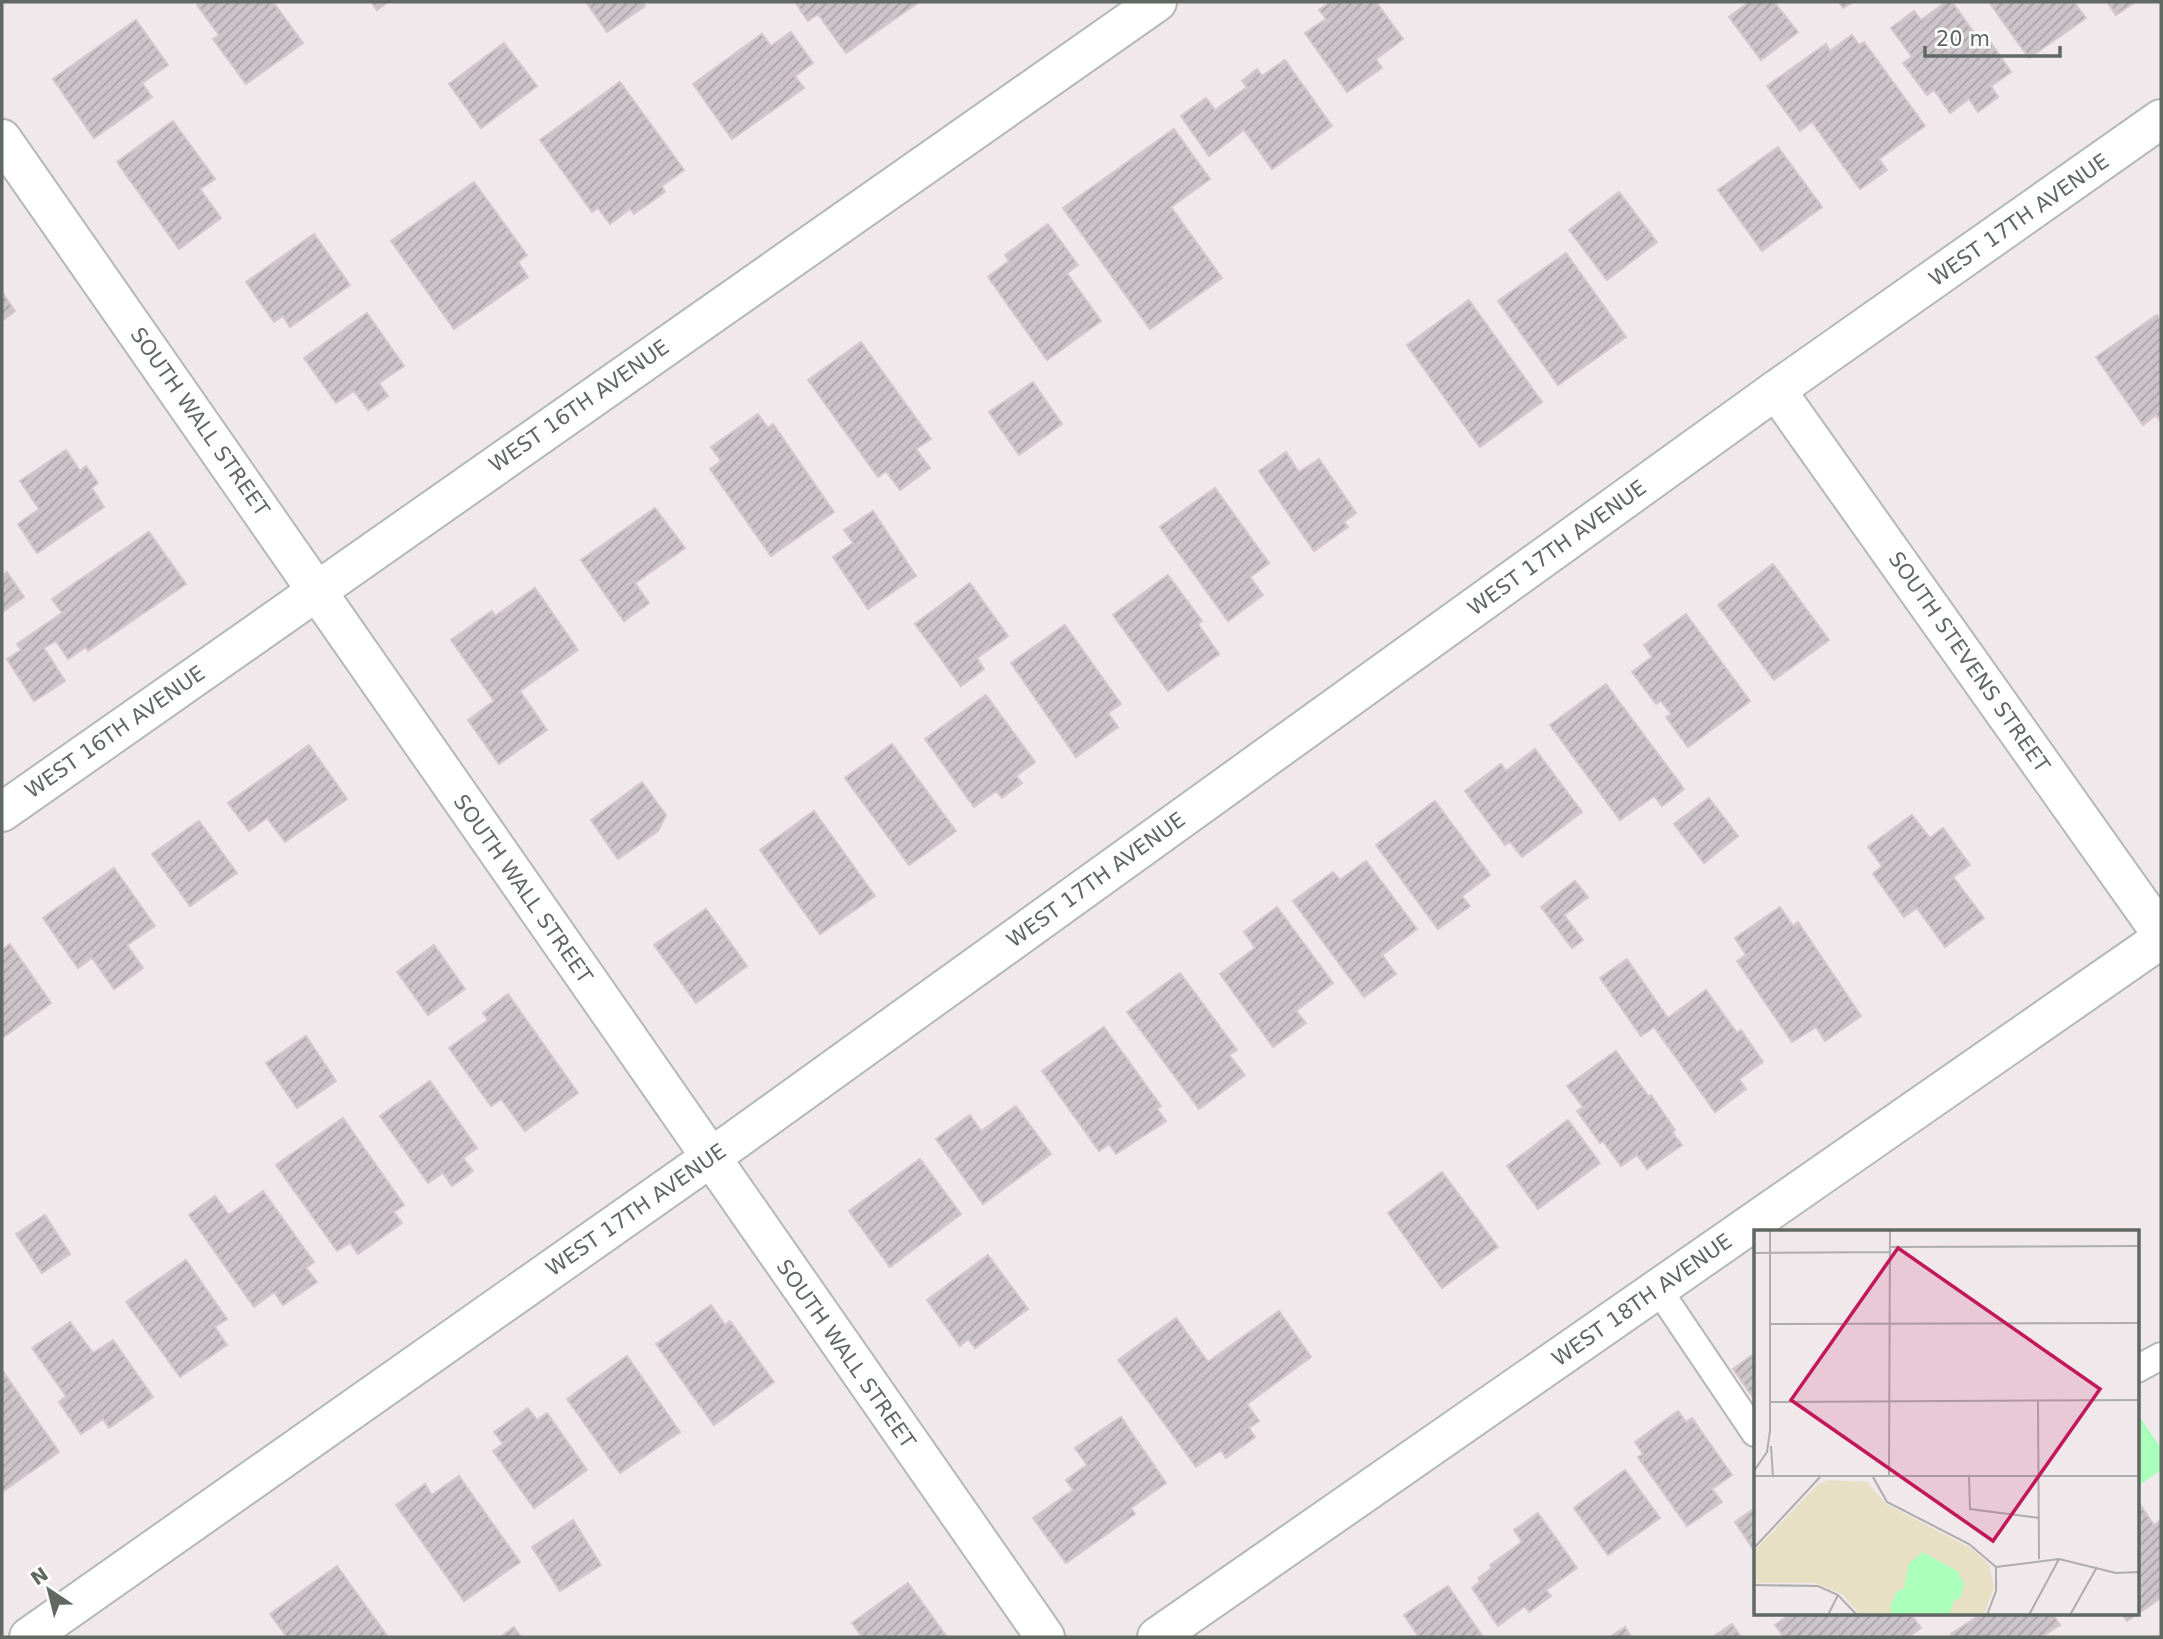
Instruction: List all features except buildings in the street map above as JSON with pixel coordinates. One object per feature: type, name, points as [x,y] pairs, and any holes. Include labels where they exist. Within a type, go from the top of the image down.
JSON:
[{"type":"street","name":"WEST 16TH AVENUE","points":[[2,812],[1157,2]]},
{"type":"street","name":"WEST 17TH AVENUE","points":[[30,1637],[709,1158],[1776,390],[2161,119]]},
{"type":"street","name":"SOUTH WALL STREET","points":[[2,139],[1045,1637]]},
{"type":"street","name":"SOUTH STEVENS STREET","points":[[1776,390],[2161,933]]},
{"type":"street","name":"WEST 18TH AVENUE","points":[[1157,1637],[2161,939]]},
{"type":"lane","points":[[1658,1289],[1754,1432]]},
{"type":"lane","points":[[2138,1368],[2161,1356]]},
{"type":"shaded area","points":[[2138,1414],[2161,1448],[2161,1470],[2141,1484],[2138,1480]]}]
